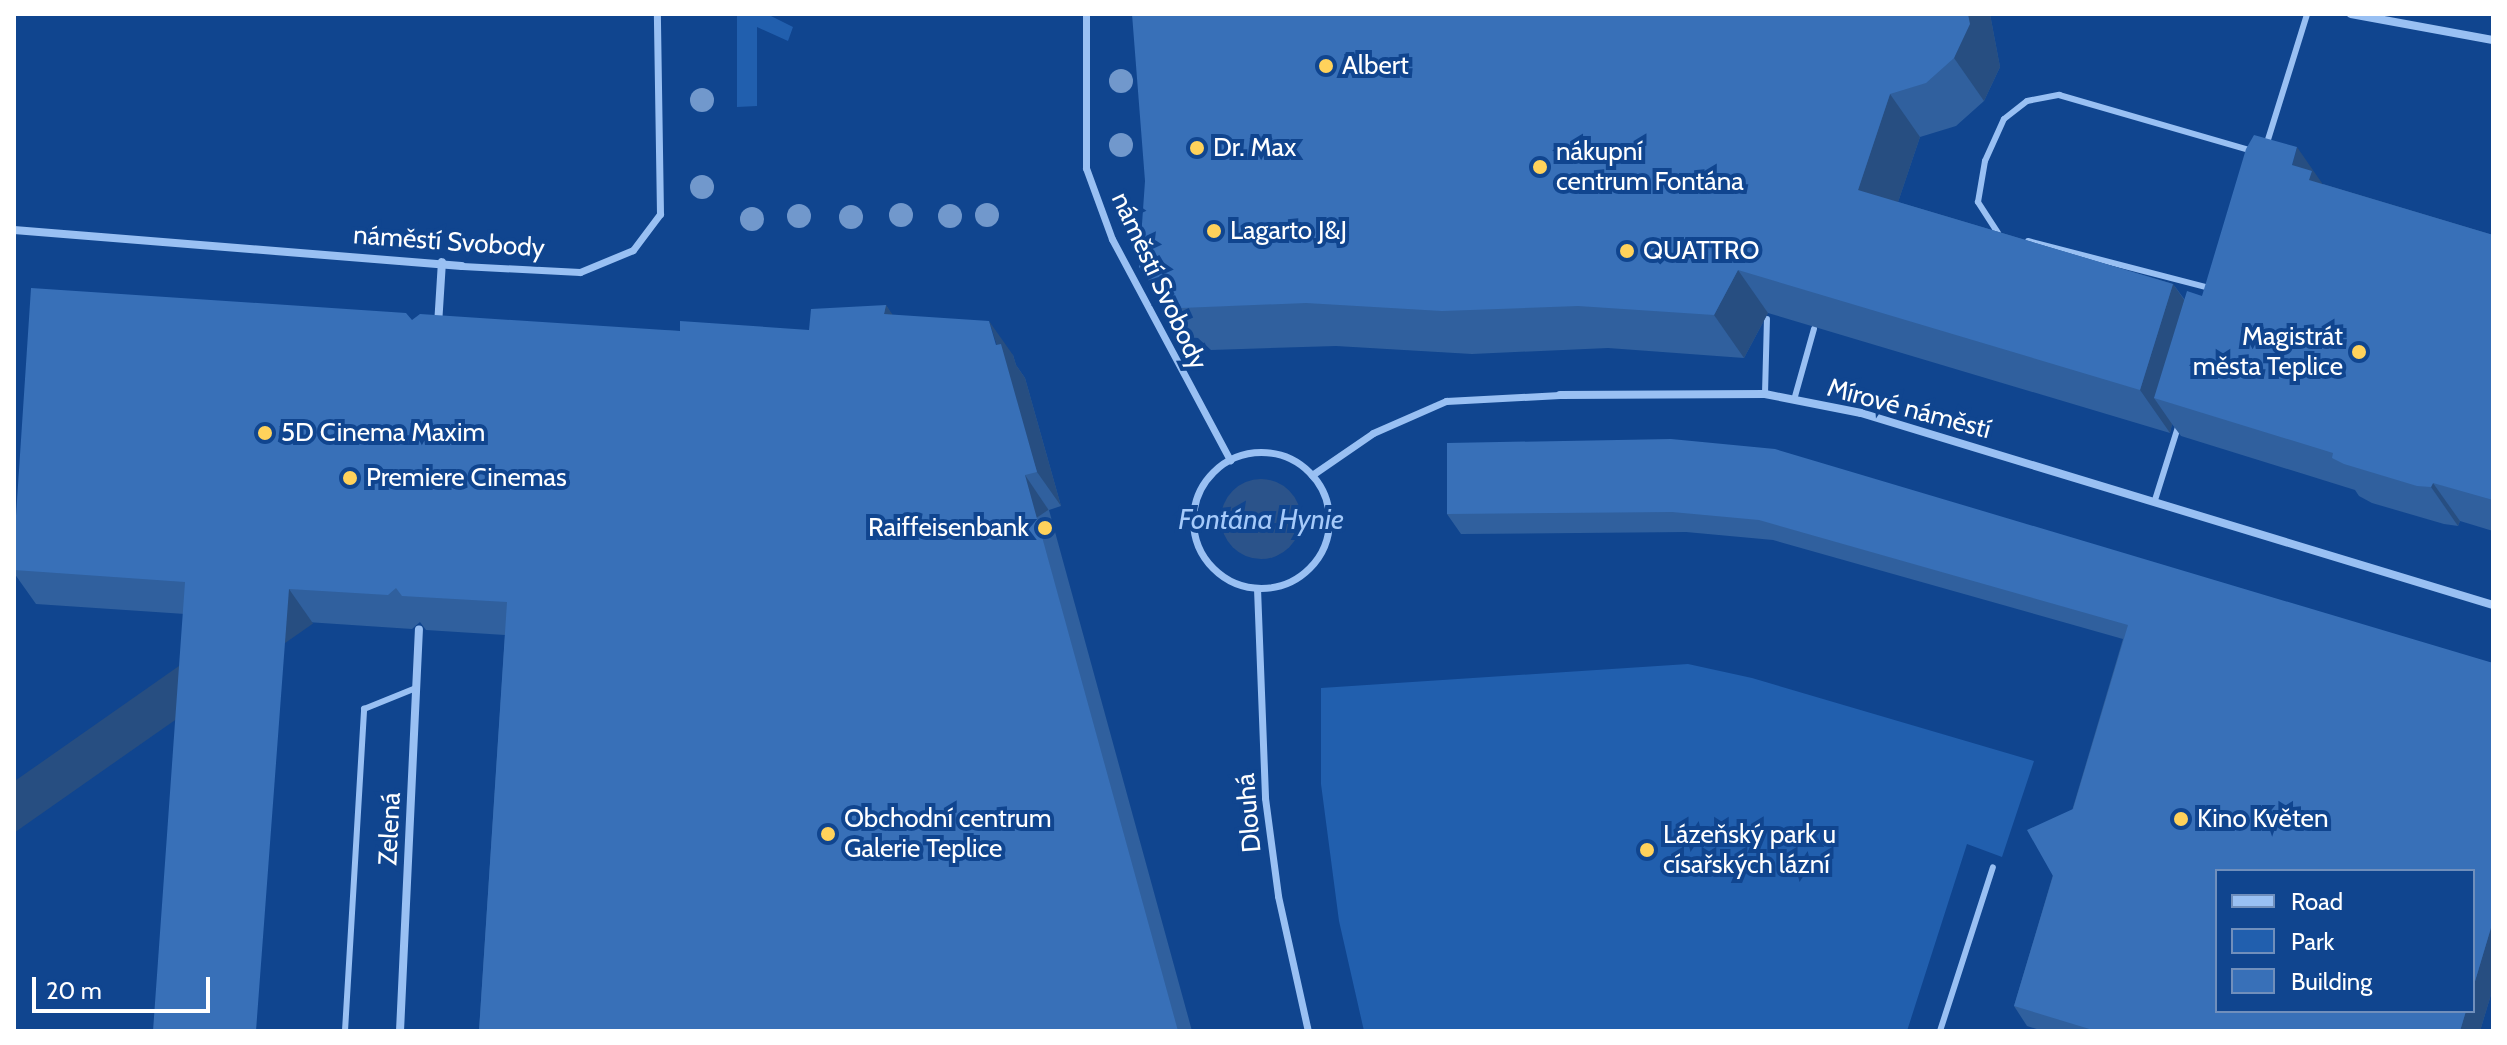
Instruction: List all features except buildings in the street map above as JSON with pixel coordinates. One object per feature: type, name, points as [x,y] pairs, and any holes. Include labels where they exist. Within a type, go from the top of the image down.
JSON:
[{"type":"street","name":"náměstí Svobody","points":[[14,230],[462,266],[580,272],[633,250],[660,214],[657,14]]},
{"type":"street","name":"náměstí Svobody","points":[[1086,14],[1086,168],[1112,239],[1230,460]]},
{"type":"street","points":[[2351,14],[2493,40]]},
{"type":"street","points":[[438,333],[442,262]]},
{"type":"street","name":"Mírové náměstí","points":[[1312,475],[1373,433],[1446,401],[1560,395],[1765,394],[1861,413],[2493,605]]},
{"type":"street","points":[[1273,453],[1312,475],[1328,517],[1321,550],[1300,576],[1257,588],[1229,581],[1206,562],[1194,536],[1199,492],[1212,473],[1230,460],[1273,453]]},
{"type":"street","name":"Dlouhá","points":[[1257,588],[1265,798],[1278,896],[1308,1031]]},
{"type":"street","name":"Zelená","points":[[400,1031],[419,629]]},
{"type":"lane","points":[[2008,236],[1993,232],[1978,202],[1985,161],[2004,119],[2027,101],[2059,95],[2264,154],[2307,14]]},
{"type":"lane","points":[[2024,239],[2221,291]]},
{"type":"lane","points":[[1765,394],[1767,319]]},
{"type":"lane","points":[[1794,400],[1814,329]]},
{"type":"lane","points":[[2155,500],[2183,411]]},
{"type":"lane","points":[[345,1031],[364,709],[416,688]]},
{"type":"lane","points":[[1940,1031],[1993,867]]},
{"type":"green space","points":[[737,14],[767,14],[793,27],[788,41],[757,27],[757,106],[737,107]]},
{"type":"green space","name":"Lázeňský park u císařských lázní","points":[[1688,664],[1752,678],[2034,761],[2002,857],[1967,844],[1907,1031],[1364,1031],[1339,921],[1321,784],[1321,688]]},
{"type":"water","name":"Fontána Hynie","points":[[1253,479],[1269,479],[1290,490],[1301,511],[1301,527],[1290,548],[1269,559],[1253,559],[1239,553],[1227,541],[1221,527],[1221,511],[1227,497],[1239,485]]},
{"type":"place","name":"Albert","points":[[1326,66]]},
{"type":"place","name":"Dr. Max","points":[[1197,148]]},
{"type":"place","name":"nákupní centrum Fontána","points":[[1540,167]]},
{"type":"place","name":"Lagarto J&J","points":[[1214,231]]},
{"type":"place","name":"QUATTRO","points":[[1627,251]]},
{"type":"place","name":"Magistrát města Teplice","points":[[2359,352]]},
{"type":"place","name":"5D Cinema Maxim","points":[[265,433]]},
{"type":"place","name":"Premiere Cinemas","points":[[350,478]]},
{"type":"place","name":"Raiffeisenbank","points":[[1045,528]]},
{"type":"place","name":"Kino Květen","points":[[2181,819]]},
{"type":"place","name":"Obchodní centrum Galerie Teplice","points":[[828,834]]},
{"type":"place","name":"Lázeňský park u císařských lázní","points":[[1647,850]]}]
